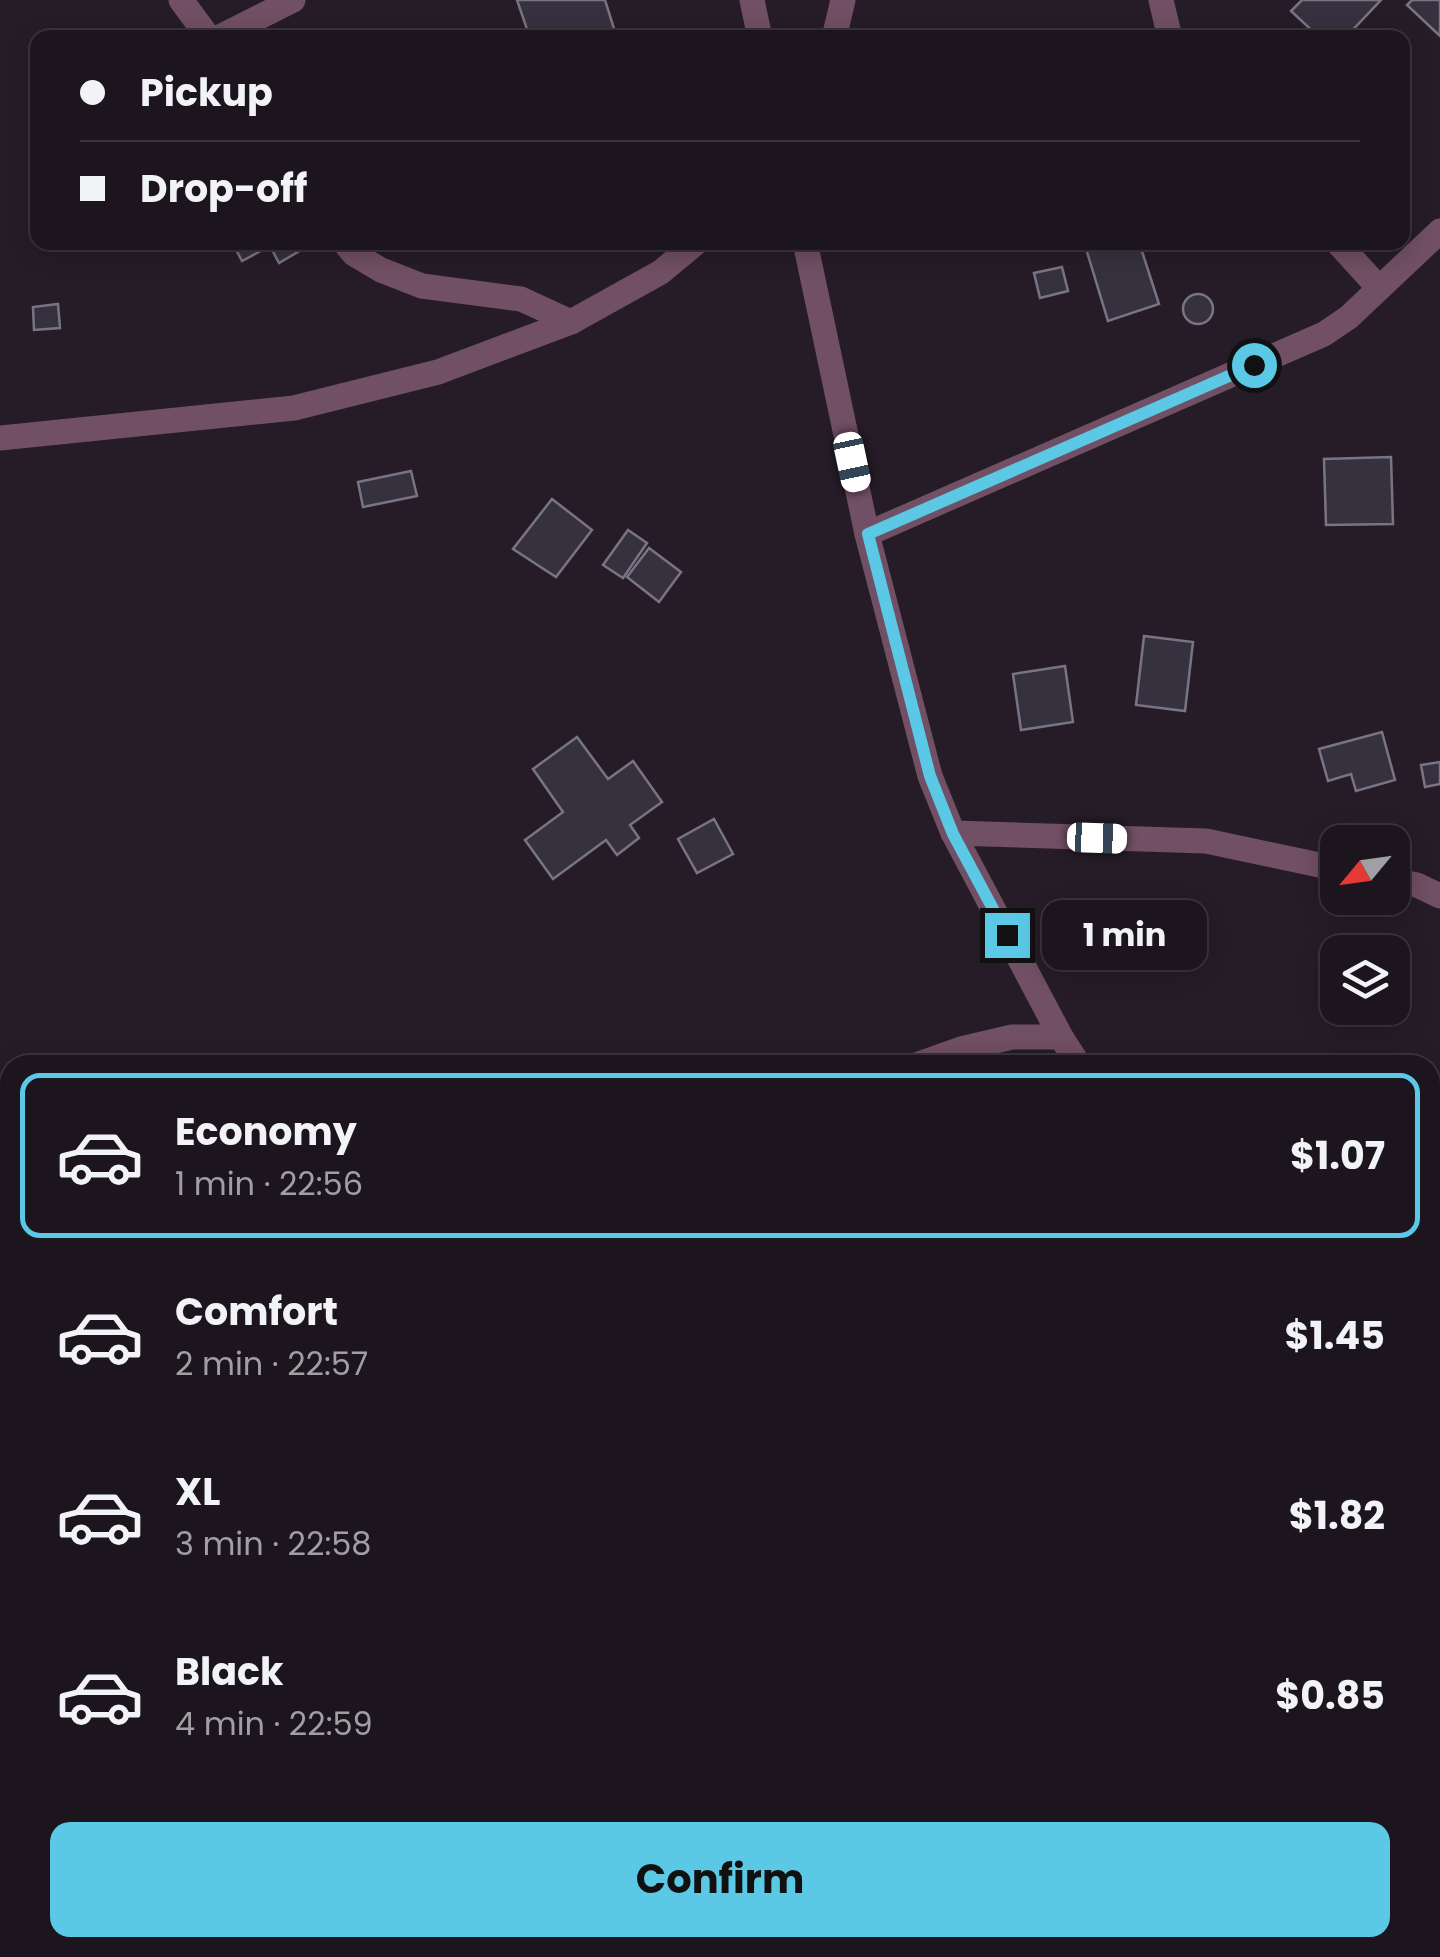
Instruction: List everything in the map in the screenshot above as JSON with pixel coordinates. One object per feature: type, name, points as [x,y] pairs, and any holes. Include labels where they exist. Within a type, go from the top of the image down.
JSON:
[{"type":"street","points":[[181,0],[203,30]]},
{"type":"street","points":[[234,30],[293,0]]},
{"type":"street","points":[[752,0],[758,30]]},
{"type":"street","points":[[836,30],[842,0]]},
{"type":"street","points":[[1161,0],[1168,30]]},
{"type":"street","points":[[868,534],[1324,334],[1349,316],[1440,231]]},
{"type":"street","points":[[351,250],[381,270],[422,286],[521,299],[571,322]]},
{"type":"street","points":[[0,438],[294,408],[438,372],[571,322],[661,272],[687,250]]},
{"type":"street","points":[[807,250],[868,534],[930,776],[953,834],[1073,1055]]},
{"type":"street","points":[[1344,250],[1379,288]]},
{"type":"street","points":[[953,834],[1206,841],[1320,865]]},
{"type":"street","points":[[1410,884],[1440,896]]},
{"type":"street","points":[[944,1055],[1012,1036],[1061,1037]]},
{"type":"building","points":[[517,0],[605,0],[614,30],[527,30]]},
{"type":"building","points":[[1302,0],[1381,0],[1353,30],[1311,30],[1291,11]]},
{"type":"building","points":[[1412,0],[1440,0],[1440,36],[1407,5]]},
{"type":"building","points":[[236,250],[263,250],[242,261]]},
{"type":"building","points":[[272,250],[301,250],[279,263]]},
{"type":"building","points":[[1086,250],[1142,250],[1159,304],[1108,321]]},
{"type":"building","points":[[1062,267],[1068,291],[1040,298],[1034,273]]},
{"type":"building","points":[[1198,294],[1209,298],[1213,309],[1209,320],[1198,324],[1187,320],[1183,309],[1187,298]]},
{"type":"building","points":[[58,304],[60,328],[34,330],[33,307]]},
{"type":"building","points":[[1391,457],[1393,524],[1326,525],[1324,459]]},
{"type":"building","points":[[411,471],[417,496],[363,507],[358,482]]},
{"type":"building","points":[[552,499],[592,530],[556,577],[513,549]]},
{"type":"building","points":[[628,530],[647,543],[623,578],[603,565]]},
{"type":"building","points":[[649,548],[681,572],[659,602],[627,577]]},
{"type":"building","points":[[1144,636],[1193,642],[1185,711],[1136,705]]},
{"type":"building","points":[[1065,666],[1073,722],[1021,730],[1013,674]]},
{"type":"building","points":[[1382,732],[1395,780],[1356,791],[1351,774],[1328,781],[1319,749]]},
{"type":"building","points":[[577,737],[608,779],[633,761],[662,802],[630,825],[639,838],[617,855],[606,840],[553,879],[525,840],[563,812],[533,769]]},
{"type":"building","points":[[1440,762],[1440,784],[1425,787],[1421,765]]},
{"type":"building","points":[[714,819],[733,854],[697,873],[678,839]]},
{"type":"route","points":[[1007,935],[953,834],[930,776],[868,534],[1254,365]]}]
